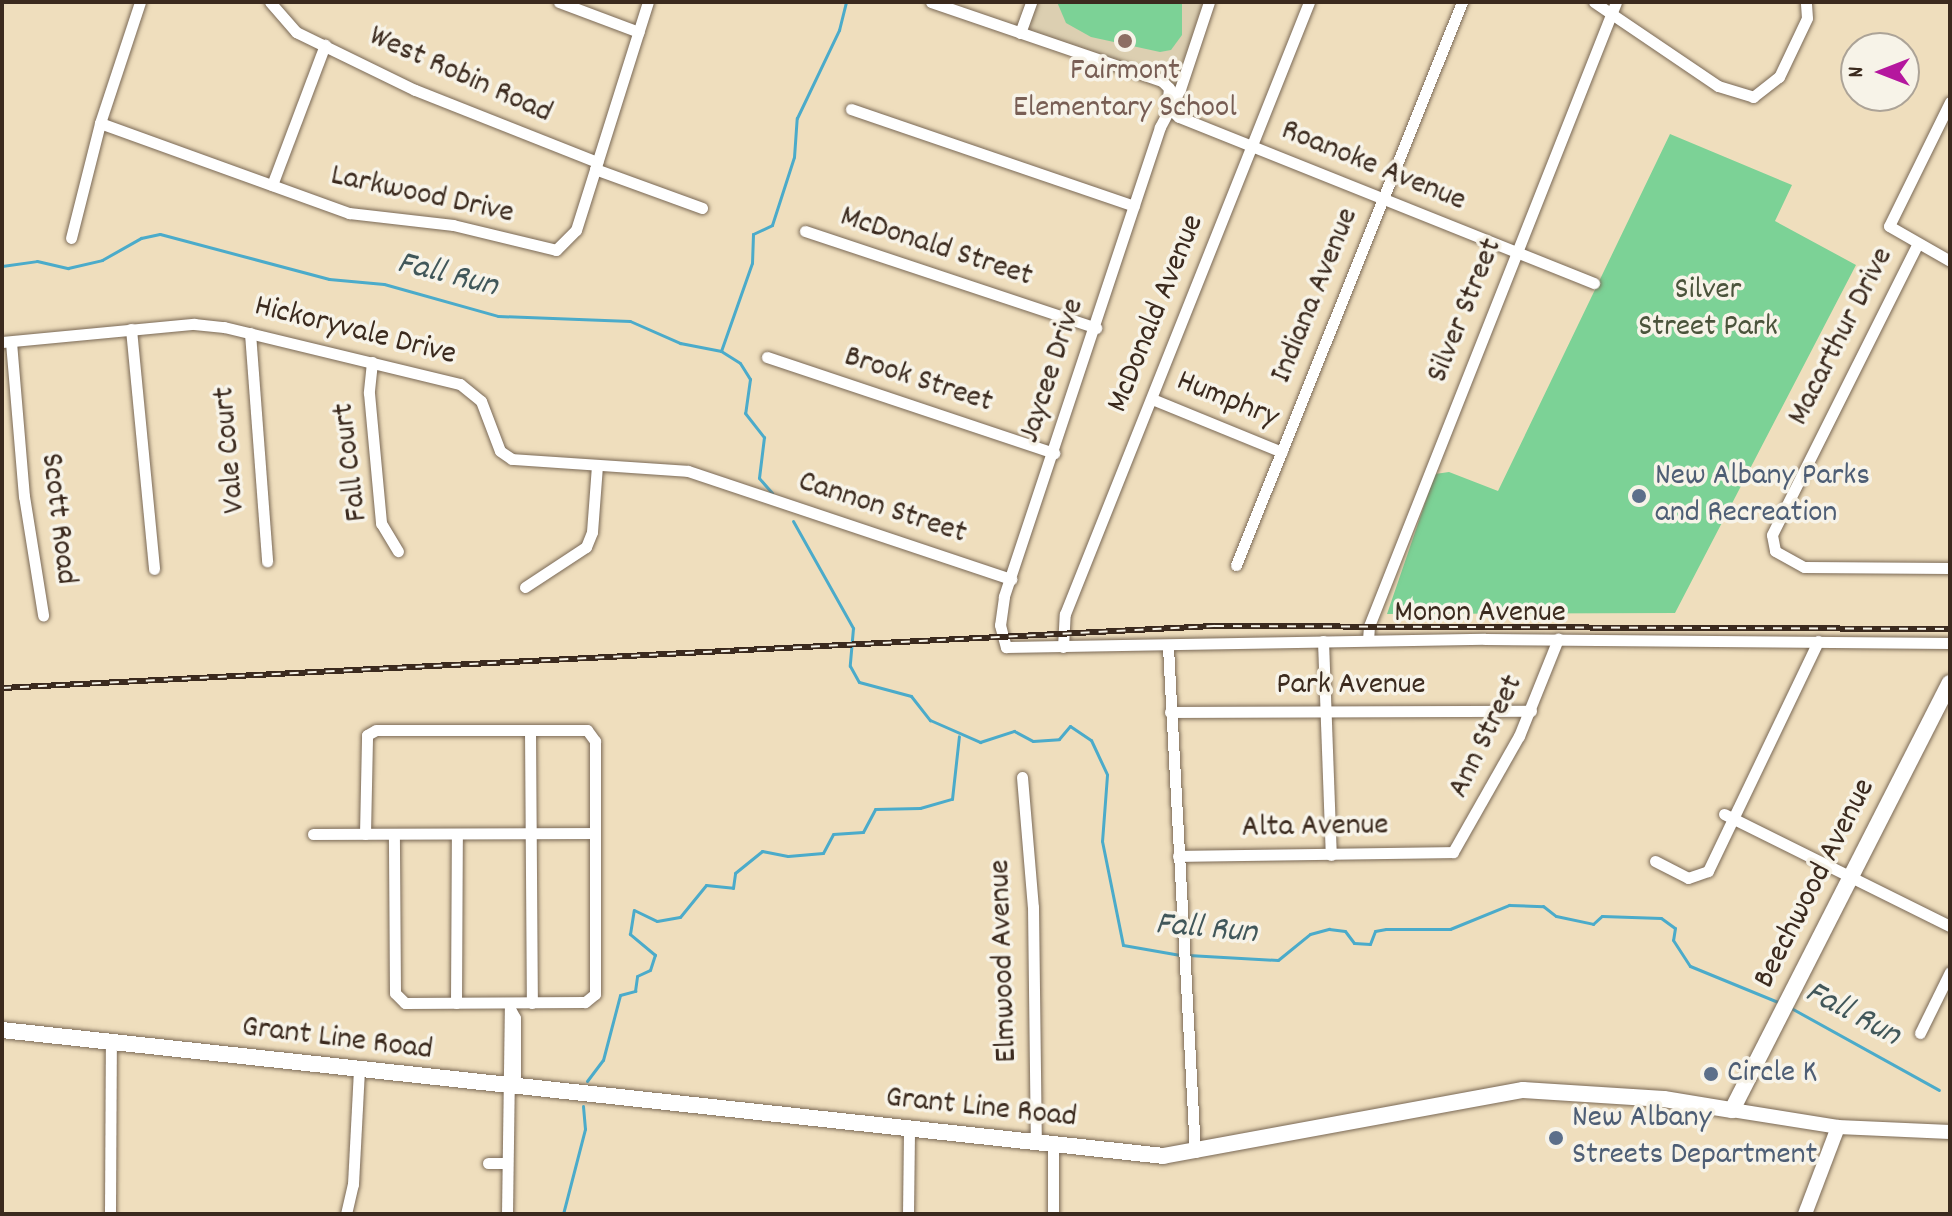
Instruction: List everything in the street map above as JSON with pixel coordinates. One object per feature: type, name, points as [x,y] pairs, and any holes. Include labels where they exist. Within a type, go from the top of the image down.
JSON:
[{"type":"main road","name":"Beechwood Avenue","points":[[1732,1110],[1851,877],[1944,711],[1950,683]]},
{"type":"main road","name":"Grant Line Road","points":[[2,1030],[1053,1147],[1163,1156],[1523,1090],[1664,1099],[1732,1110]]},
{"type":"street","points":[[71,238],[100,123],[140,2]]},
{"type":"street","name":"West Robin Road","points":[[270,2],[287,26],[437,101],[702,208]]},
{"type":"street","points":[[559,2],[639,32]]},
{"type":"street","points":[[596,166],[648,2]]},
{"type":"street","points":[[931,2],[1162,81],[1169,88],[1169,108]]},
{"type":"street","points":[[1020,33],[1031,2]]},
{"type":"street","name":"Jaycee Drive","points":[[1010,649],[1004,644],[1000,619],[1011,579],[1134,206],[1169,108],[1184,78],[1209,2]]},
{"type":"street","name":"McDonald Avenue","points":[[1063,647],[1065,614],[1309,2]]},
{"type":"street","name":"Indiana Avenue","points":[[1236,565],[1462,2]]},
{"type":"street","points":[[1594,2],[1725,89],[1753,97],[1770,89],[1807,18],[1806,2]]},
{"type":"street","name":"Silver Street","points":[[1368,640],[1369,626],[1616,2]]},
{"type":"street","points":[[272,185],[325,45]]},
{"type":"street","points":[[1950,102],[1891,215],[1892,232],[1950,261]]},
{"type":"street","name":"Roanoke Avenue","points":[[1169,108],[1179,117],[1594,283]]},
{"type":"street","points":[[851,109],[1134,206]]},
{"type":"street","name":"Larkwood Drive","points":[[100,123],[349,213],[453,225],[556,250],[573,237],[596,166]]},
{"type":"street","name":"McDonald Street","points":[[805,231],[1096,328]]},
{"type":"street","name":"Macarthur Drive","points":[[1917,245],[1772,535],[1775,551],[1804,567],[1950,568]]},
{"type":"street","name":"Hickoryvale Drive","points":[[6,342],[204,324],[250,333],[468,389],[490,417],[500,451],[512,459],[672,468],[737,488]]},
{"type":"street","points":[[131,329],[154,569]]},
{"type":"street","name":"Vale Court","points":[[250,333],[267,561]]},
{"type":"street","name":"Scott Road","points":[[6,342],[27,526],[43,615]]},
{"type":"street","name":"Brook Street","points":[[767,357],[1054,453]]},
{"type":"street","name":"Fall Court","points":[[372,362],[369,393],[381,523],[398,551]]},
{"type":"street","name":"Humphry","points":[[1152,399],[1282,452]]},
{"type":"street","points":[[525,587],[586,547],[592,532],[597,465]]},
{"type":"street","name":"Cannon Street","points":[[737,488],[1011,579]]},
{"type":"street","name":"Ann Street","points":[[1453,852],[1531,711],[1558,639]]},
{"type":"street","name":"Monon Avenue","points":[[1010,649],[1368,640],[1950,643]]},
{"type":"street","points":[[1323,641],[1331,855]]},
{"type":"street","points":[[1655,861],[1688,878],[1700,877],[1818,641]]},
{"type":"street","points":[[1168,647],[1195,1152]]},
{"type":"street","name":"Park Avenue","points":[[1170,712],[1531,711]]},
{"type":"street","points":[[365,834],[367,735],[376,730],[587,730],[595,741],[595,994],[585,1002],[510,1006],[405,1003],[395,993],[394,834]]},
{"type":"street","points":[[530,730],[532,1003]]},
{"type":"street","name":"Elmwood Avenue","points":[[1022,777],[1033,907],[1036,1144]]},
{"type":"street","points":[[1729,818],[1950,926]]},
{"type":"street","points":[[313,834],[595,833]]},
{"type":"street","points":[[456,1003],[457,834]]},
{"type":"street","name":"Alta Avenue","points":[[1178,856],[1453,852]]},
{"type":"street","points":[[1920,1033],[1950,972]]},
{"type":"street","points":[[507,1214],[510,1006]]},
{"type":"street","points":[[110,1214],[111,1042]]},
{"type":"street","points":[[346,1214],[353,1184],[359,1071]]},
{"type":"street","name":"Grant Line Road","points":[[1732,1110],[1838,1127],[1950,1132]]},
{"type":"street","points":[[1805,1214],[1838,1127]]},
{"type":"street","points":[[908,1214],[909,1130]]},
{"type":"street","points":[[1053,1147],[1053,1214]]},
{"type":"street","points":[[488,1163],[507,1163]]},
{"type":"shaded area","name":"Fairmont Elementary School","points":[[1036,2],[1203,2],[1176,85],[1151,71],[1027,30]]},
{"type":"green space","points":[[1057,2],[1182,2],[1182,35],[1171,50],[1160,52],[1091,37],[1066,23]]},
{"type":"green space","name":"Silver Street Park","points":[[1670,134],[1792,185],[1775,221],[1856,265],[1675,613],[1387,614],[1435,474],[1449,472],[1498,491]]},
{"type":"waterway","points":[[721,351],[752,263],[753,234],[772,225],[794,157],[797,118],[839,30],[846,2]]},
{"type":"waterway","name":"Fall Run","points":[[2,266],[37,261],[68,268],[102,260],[141,238],[160,234],[329,279],[384,284],[498,316],[630,321],[680,343],[721,351],[740,363],[750,379],[745,413],[764,437],[759,478],[772,493]]},
{"type":"waterway","name":"Fall Run","points":[[793,521],[853,628],[850,666],[859,682],[911,696],[930,720],[980,742],[1014,731],[1033,741],[1059,739],[1070,726],[1091,740],[1107,775],[1102,841],[1123,945],[1180,955]]},
{"type":"waterway","points":[[587,1081],[603,1060],[620,995],[635,991],[637,976],[650,970],[655,955],[630,934],[634,910],[657,921],[680,917],[706,885],[733,888],[735,873],[762,851],[788,856],[823,853],[833,834],[863,832],[875,809],[920,808],[952,799],[959,736]]},
{"type":"waterway","name":"Fall Run","points":[[1188,955],[1278,960],[1310,934],[1329,929],[1345,931],[1354,943],[1370,944],[1375,931],[1450,929],[1509,905],[1543,906],[1556,916],[1593,924],[1602,916],[1661,918],[1675,928],[1673,940],[1690,966],[1780,1003]]},
{"type":"waterway","name":"Fall Run","points":[[1791,1008],[1939,1090]]},
{"type":"waterway","points":[[563,1214],[585,1129],[583,1106]]},
{"type":"railway","points":[[2,688],[1215,626],[1950,629]]},
{"type":"place","name":"Fairmont Elementary School","points":[[1125,41]]},
{"type":"place","name":"New Albany Parks and Recreation","points":[[1639,496]]},
{"type":"place","name":"Circle K","points":[[1711,1074]]},
{"type":"place","name":"New Albany Streets Department","points":[[1556,1138]]}]
